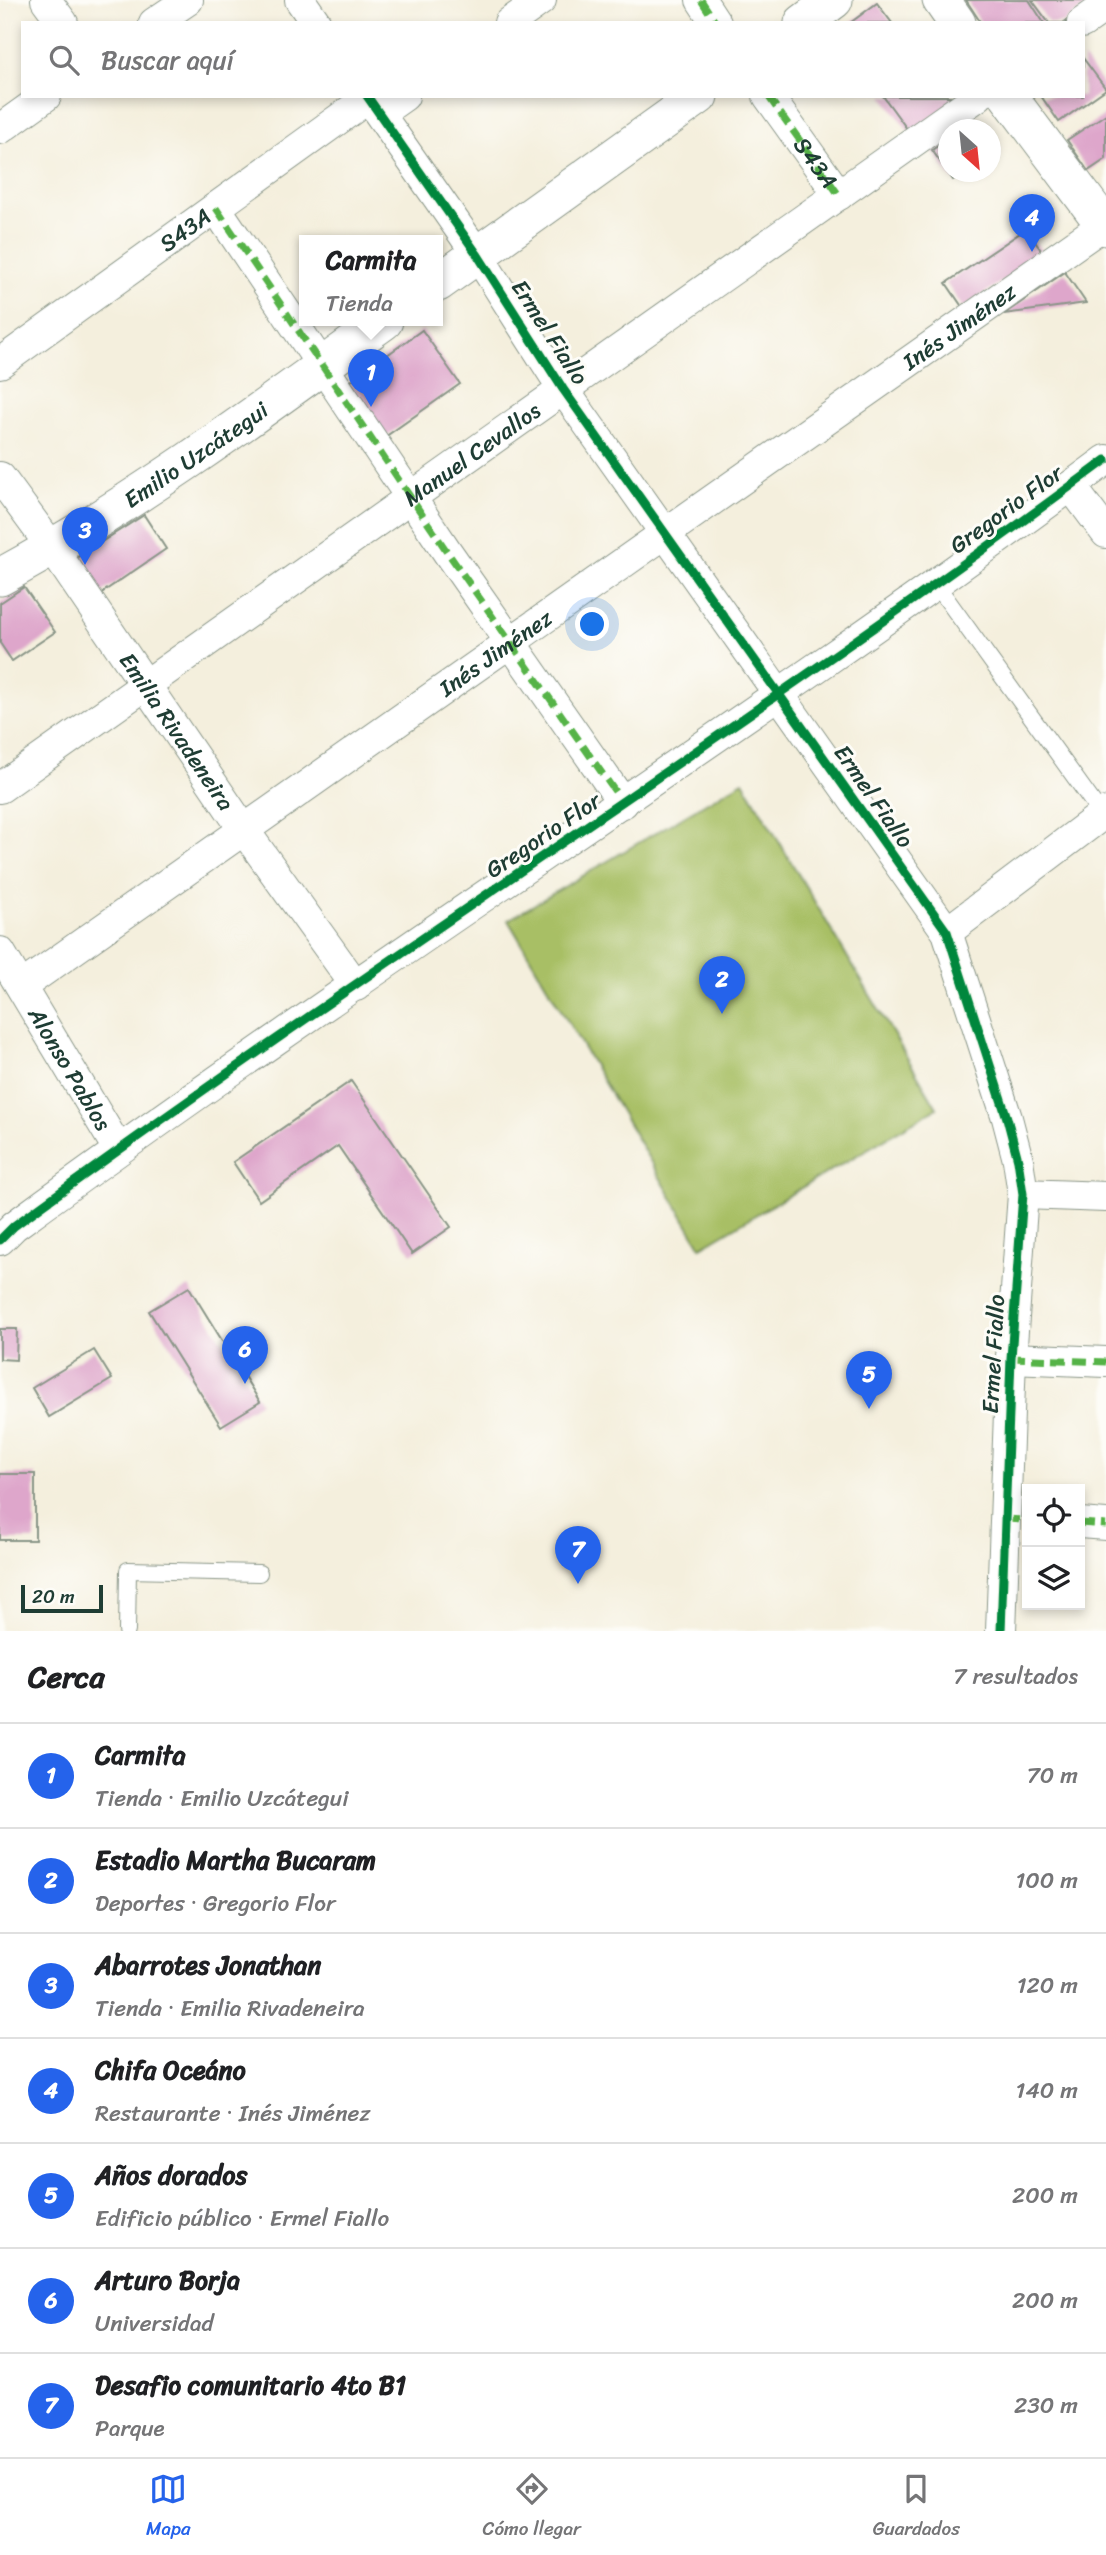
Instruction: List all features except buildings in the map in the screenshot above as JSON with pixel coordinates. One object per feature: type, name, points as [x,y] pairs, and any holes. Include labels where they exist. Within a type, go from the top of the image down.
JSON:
[{"type":"street","points":[[46,0],[61,21]]},
{"type":"street","points":[[157,21],[188,0]]},
{"type":"street","points":[[300,0],[315,21]]},
{"type":"street","points":[[512,21],[541,0]]},
{"type":"street","points":[[701,0],[715,21]]},
{"type":"street","points":[[806,21],[834,0]]},
{"type":"street","points":[[941,0],[956,21]]},
{"type":"street","points":[[1085,21],[1106,6]]},
{"type":"street","points":[[0,127],[43,98]]},
{"type":"street","points":[[443,279],[696,98]]},
{"type":"street","name":"S43A","points":[[769,98],[839,195]]},
{"type":"street","name":"Manuel Cevallos","points":[[0,788],[975,98]]},
{"type":"street","points":[[1010,98],[1105,225]]},
{"type":"street","name":"Ermel Fiallo","points":[[380,101],[563,390],[947,932],[1007,1118],[1023,1194],[1011,1358],[1016,1520],[1002,1631]]},
{"type":"street","name":"S43A","points":[[0,363],[216,208],[380,101]]},
{"type":"street","points":[[216,208],[411,497],[623,803]]},
{"type":"street","name":"Inés Jiménez","points":[[22,986],[1105,225]]},
{"type":"street","name":"Emilio Uzcátegui","points":[[0,577],[52,549],[377,326]]},
{"type":"street","name":"Gregorio Flor","points":[[0,1240],[14,1226],[118,1149],[623,803],[1106,460]]},
{"type":"street","name":"Emilia Rivadeneira","points":[[0,477],[244,830],[356,986]]},
{"type":"street","points":[[1071,486],[1106,533]]},
{"type":"street","points":[[947,932],[1104,813]]},
{"type":"street","name":"Alonso Pablos","points":[[0,952],[118,1149]]},
{"type":"street","points":[[1023,1194],[1106,1197]]},
{"type":"street","points":[[1011,1358],[1106,1362]]},
{"type":"street","points":[[1085,1523],[1106,1525]]},
{"type":"lane","points":[[936,583],[1104,813]]},
{"type":"lane","points":[[127,1631],[128,1570],[259,1573]]},
{"type":"green space","points":[[743,781],[937,1108],[701,1247],[508,920]]},
{"type":"marked path","points":[[701,0],[715,21]]},
{"type":"marked path","points":[[769,98],[839,195]]},
{"type":"marked path","points":[[216,208],[448,553],[623,803]]},
{"type":"marked path","points":[[1011,1358],[1106,1362]]},
{"type":"marked path","points":[[1005,1519],[1022,1520]]},
{"type":"marked path","points":[[1085,1523],[1106,1525]]},
{"type":"cycle path","points":[[368,98],[477,254],[563,389],[947,932],[1007,1118],[1018,1160],[1023,1194],[1011,1358],[1001,1631]]},
{"type":"cycle path","points":[[0,1240],[14,1226],[149,1128],[835,654],[1106,460]]},
{"type":"place","name":"Chifa Oceáno","points":[[1032,252]]},
{"type":"place","name":"Carmita","points":[[371,407]]},
{"type":"place","name":"Abarrotes Jonathan","points":[[85,565]]},
{"type":"place","name":"Estadio Martha Bucaram","points":[[722,1014]]},
{"type":"place","name":"Arturo Borja","points":[[245,1384]]},
{"type":"place","name":"Años dorados","points":[[869,1409]]},
{"type":"place","name":"Desafio comunitario 4to B1","points":[[578,1584]]}]
